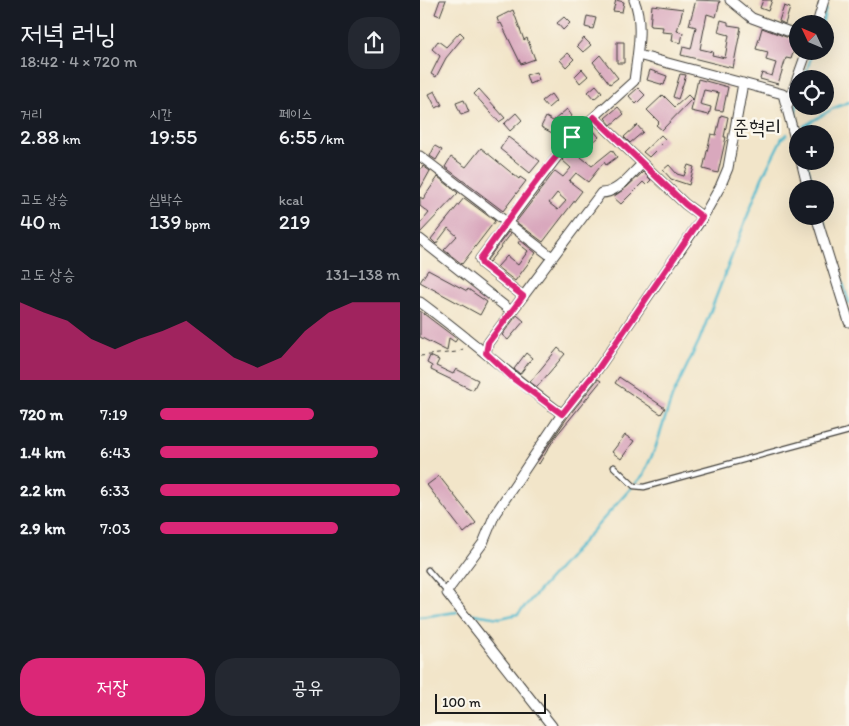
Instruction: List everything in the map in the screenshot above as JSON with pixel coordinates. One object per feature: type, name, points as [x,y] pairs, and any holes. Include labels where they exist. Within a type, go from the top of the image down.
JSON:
[{"type":"street","points":[[523,296],[482,264],[480,259],[572,137],[634,81],[638,55],[638,9],[634,0]]},
{"type":"street","points":[[730,0],[752,18],[789,32]]},
{"type":"street","points":[[820,15],[824,0]]},
{"type":"street","points":[[638,55],[783,94],[791,125]]},
{"type":"street","points":[[787,108],[804,60]]},
{"type":"street","points":[[552,726],[447,593],[452,582],[483,543],[495,514],[562,414],[598,369],[702,217],[720,187],[728,168],[743,83]]},
{"type":"street","points":[[594,117],[685,204],[702,217]]},
{"type":"street","points":[[420,156],[552,257]]},
{"type":"street","points":[[486,353],[488,343],[511,311],[601,193],[609,193],[615,189],[642,164]]},
{"type":"street","points":[[819,225],[849,322]]},
{"type":"street","points":[[420,239],[511,311]]},
{"type":"street","points":[[420,302],[474,343],[514,379],[562,414]]},
{"type":"lane","points":[[614,467],[634,486],[644,487],[849,431]]},
{"type":"lane","points":[[428,570],[447,593]]},
{"type":"path","points":[[420,356],[457,352],[474,343]]},
{"type":"building","points":[[440,0],[446,0],[440,16],[435,14]]},
{"type":"building","points":[[616,0],[624,2],[622,12],[613,11]]},
{"type":"building","points":[[696,0],[720,1],[716,17],[707,14],[700,49],[713,52],[712,55],[725,58],[729,35],[718,32],[721,20],[728,22],[728,25],[741,27],[733,68],[681,55],[683,47],[691,49],[696,27],[689,25]]},
{"type":"building","points":[[763,0],[772,0],[768,11],[760,8]]},
{"type":"building","points":[[652,5],[683,9],[677,31],[683,33],[681,43],[672,41],[673,33],[662,32],[663,27],[650,26]]},
{"type":"building","points":[[784,6],[790,8],[785,24],[779,21]]},
{"type":"building","points":[[513,10],[524,40],[527,38],[535,59],[521,64],[497,18]]},
{"type":"building","points":[[587,16],[596,18],[593,29],[585,27]]},
{"type":"building","points":[[564,17],[570,23],[563,30],[557,23]]},
{"type":"building","points":[[762,28],[789,38],[789,59],[786,58],[778,84],[760,79],[762,73],[772,76],[776,63],[766,60],[768,52],[756,49]]},
{"type":"building","points":[[460,32],[464,36],[446,58],[436,77],[431,74],[440,56],[432,49],[438,41],[446,47]]},
{"type":"building","points":[[584,38],[591,45],[583,52],[577,46]]},
{"type":"building","points":[[617,42],[624,42],[624,63],[617,63]]},
{"type":"building","points":[[568,53],[574,59],[566,67],[560,60]]},
{"type":"building","points":[[600,55],[618,78],[610,84],[593,62]]},
{"type":"building","points":[[582,69],[588,76],[580,83],[575,76]]},
{"type":"building","points":[[650,70],[667,76],[664,85],[647,80]]},
{"type":"building","points":[[536,72],[539,80],[529,84],[526,75]]},
{"type":"building","points":[[680,74],[686,75],[678,99],[673,97]]},
{"type":"building","points":[[698,79],[728,87],[723,111],[715,110],[719,93],[704,90],[700,104],[711,107],[709,115],[691,111]]},
{"type":"building","points":[[596,85],[602,92],[594,99],[588,92]]},
{"type":"building","points":[[638,88],[645,95],[636,104],[629,96]]},
{"type":"building","points":[[479,89],[505,118],[499,122],[474,94]]},
{"type":"building","points":[[435,91],[442,105],[436,108],[429,94]]},
{"type":"building","points":[[551,94],[556,101],[548,108],[542,101]]},
{"type":"building","points":[[663,95],[675,107],[688,95],[692,99],[662,130],[656,125],[659,122],[647,110]]},
{"type":"building","points":[[464,100],[469,112],[461,115],[456,103]]},
{"type":"building","points":[[618,107],[624,114],[611,125],[605,118]]},
{"type":"building","points":[[567,109],[572,116],[563,124],[561,121],[554,134],[541,127],[546,117],[553,121]]},
{"type":"building","points":[[516,113],[522,120],[510,131],[504,124]]},
{"type":"building","points":[[721,115],[728,117],[724,137],[726,137],[718,173],[703,169],[711,134],[716,135]]},
{"type":"building","points":[[637,125],[643,132],[630,143],[624,137]]},
{"type":"building","points":[[593,130],[599,137],[589,146],[583,139]]},
{"type":"building","points":[[661,135],[666,140],[649,157],[643,152]]},
{"type":"building","points":[[508,137],[540,161],[530,173],[500,149]]},
{"type":"building","points":[[435,146],[442,150],[436,160],[430,156]]},
{"type":"building","points":[[481,148],[519,179],[520,177],[526,181],[503,211],[445,167],[451,157],[466,167]]},
{"type":"building","points":[[571,149],[592,166],[612,150],[617,157],[606,165],[604,162],[588,182],[576,173],[569,181],[582,191],[543,242],[516,222],[555,171],[563,177],[571,168],[562,160]],"holes":[[[557,193],[566,201],[558,210],[549,203]]]},
{"type":"building","points":[[669,165],[677,174],[684,176],[688,165],[694,167],[689,185],[671,179],[663,170]]},
{"type":"building","points":[[423,166],[430,171],[420,189],[420,170]]},
{"type":"building","points":[[643,172],[651,180],[646,185],[643,182],[621,204],[613,197],[627,187]]},
{"type":"building","points":[[438,177],[458,193],[420,233],[420,224],[429,213],[420,206],[420,197],[423,199]]},
{"type":"building","points":[[464,198],[495,221],[462,264],[444,250],[457,236],[448,228],[436,244],[431,239]]},
{"type":"building","points":[[508,232],[511,234],[489,262],[487,260]]},
{"type":"building","points":[[520,240],[536,253],[515,281],[497,267],[507,256],[518,265],[528,251],[518,243]]},
{"type":"building","points":[[428,270],[467,291],[468,289],[487,302],[480,315],[420,282]]},
{"type":"building","points":[[420,311],[457,339],[455,342],[449,338],[447,351],[420,337]]},
{"type":"building","points":[[517,315],[524,321],[508,340],[502,335]]},
{"type":"building","points":[[558,348],[565,354],[537,387],[530,382]]},
{"type":"building","points":[[526,353],[532,358],[520,374],[514,369]]},
{"type":"building","points":[[430,356],[439,360],[436,366],[453,374],[456,369],[478,380],[473,390],[431,370],[432,366],[427,363]]},
{"type":"building","points":[[619,377],[665,408],[661,414],[615,383]]},
{"type":"building","points":[[598,379],[601,381],[556,436],[539,464],[537,462],[567,418]]},
{"type":"building","points":[[625,435],[634,441],[621,459],[612,452]]},
{"type":"building","points":[[439,476],[476,523],[464,533],[427,485]]},
{"type":"waterway","points":[[824,15],[826,9]]},
{"type":"waterway","points":[[807,70],[810,60]]},
{"type":"waterway","points":[[806,125],[834,108],[849,102]]},
{"type":"waterway","points":[[795,115],[797,125]]},
{"type":"waterway","points":[[636,483],[643,475],[655,449],[672,397],[699,341],[762,178],[782,138],[787,134]]},
{"type":"waterway","points":[[809,170],[811,180]]},
{"type":"waterway","points":[[825,225],[849,303]]},
{"type":"waterway","points":[[467,613],[500,618],[518,614],[632,487]]},
{"type":"waterway","points":[[420,617],[457,612]]},
{"type":"district","name":"준혁리","points":[[757,127]]},
{"type":"route","points":[[594,117],[685,204],[702,217],[598,369],[562,414],[514,379],[486,353],[488,343],[523,296],[482,264],[480,259],[572,137],[594,117]]}]
